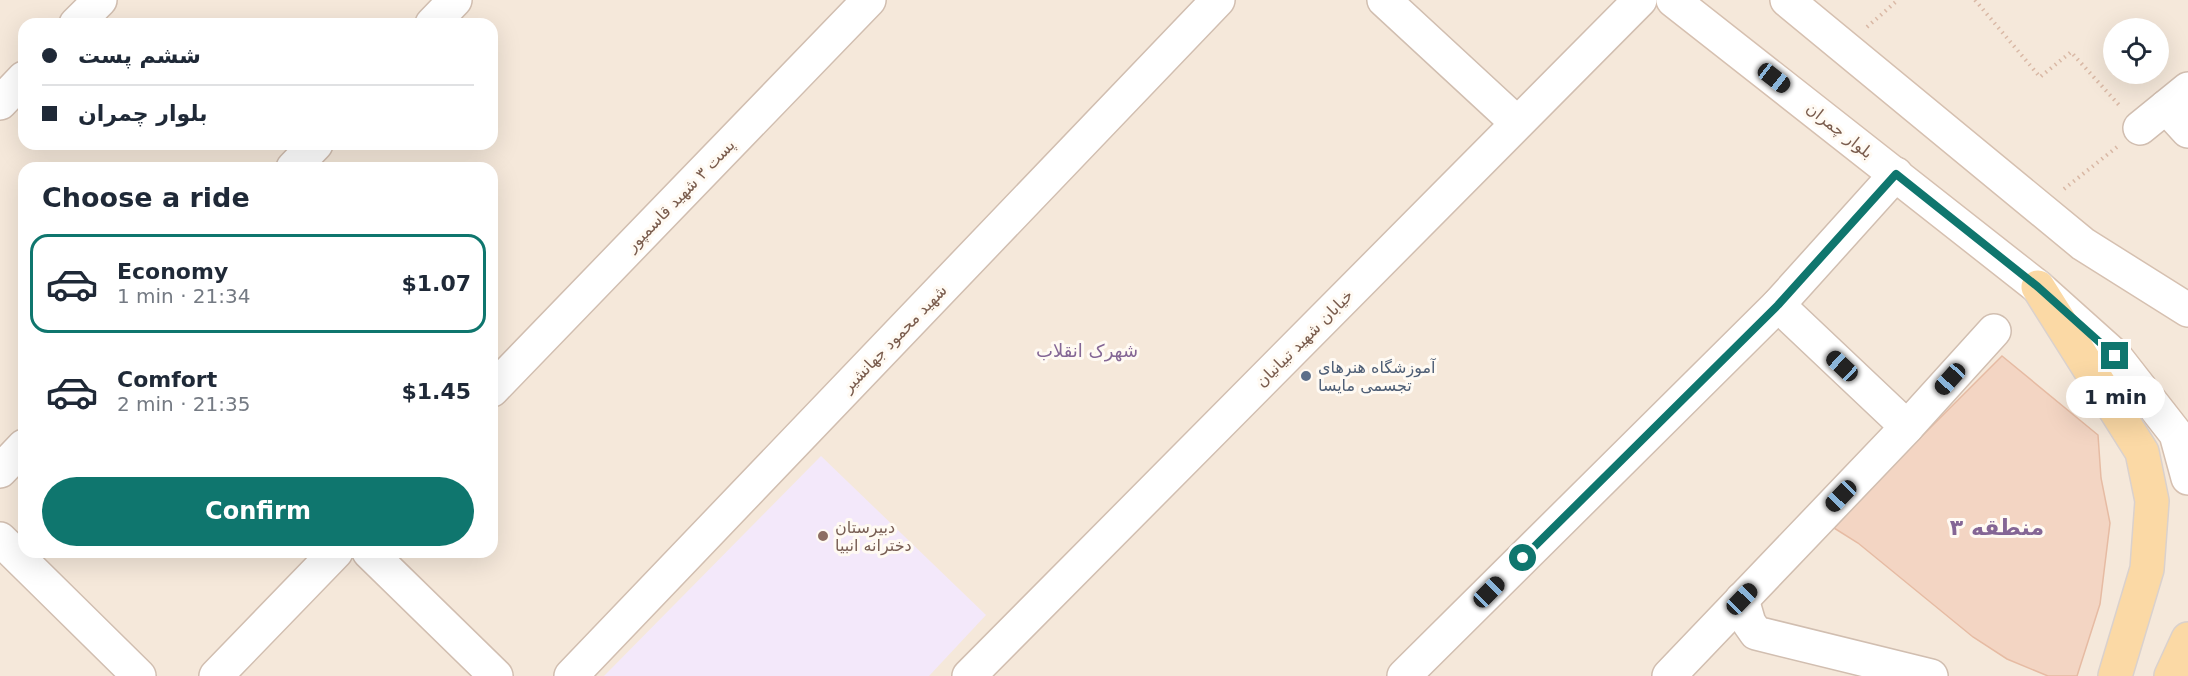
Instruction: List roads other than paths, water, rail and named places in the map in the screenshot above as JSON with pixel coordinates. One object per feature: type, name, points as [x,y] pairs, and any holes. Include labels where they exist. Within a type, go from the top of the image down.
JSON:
[{"type":"main road","points":[[2038,287],[2142,452],[2152,501],[2147,569],[2115,676]]},
{"type":"main road","points":[[2171,676],[2188,639]]},
{"type":"street","points":[[82,18],[100,0]]},
{"type":"street","points":[[438,18],[455,0]]},
{"type":"street","name":"پست ۳ شهید قاسمپور","points":[[498,384],[868,0]]},
{"type":"street","name":"شهید محمود جهانشیر","points":[[571,676],[1218,0]]},
{"type":"street","points":[[1384,0],[1517,123]]},
{"type":"street","name":"خیابان شهید تبیانیان","points":[[969,676],[1640,0]]},
{"type":"street","name":"بلوار چمران","points":[[1673,0],[2038,287],[2115,356],[2182,435],[2188,478]]},
{"type":"street","points":[[1787,0],[2083,244],[2188,309]]},
{"type":"street","points":[[0,103],[18,84]]},
{"type":"street","points":[[2140,128],[2177,98],[2188,131]]},
{"type":"street","points":[[299,162],[310,150]]},
{"type":"street","points":[[1404,676],[1778,305],[1896,174]]},
{"type":"street","points":[[1778,305],[1907,427]]},
{"type":"street","points":[[1669,676],[1907,427],[1994,331]]},
{"type":"street","points":[[0,471],[18,452]]},
{"type":"street","points":[[0,539],[18,557]]},
{"type":"street","points":[[19,558],[139,676]]},
{"type":"street","points":[[216,676],[330,558]]},
{"type":"street","points":[[375,558],[496,676]]},
{"type":"street","points":[[1742,599],[1749,623],[1756,633],[1931,676]]},
{"type":"place","name":"آموزشگاه هنرهای تجسمی مایسا","points":[[1306,376]]},
{"type":"place","name":"دبیرستان دخترانه انبیا","points":[[823,536]]},
{"type":"district","name":"شهرک انقلاب","points":[[1087,351]]},
{"type":"district","name":"منطقه ۳","points":[[1997,527]]}]
